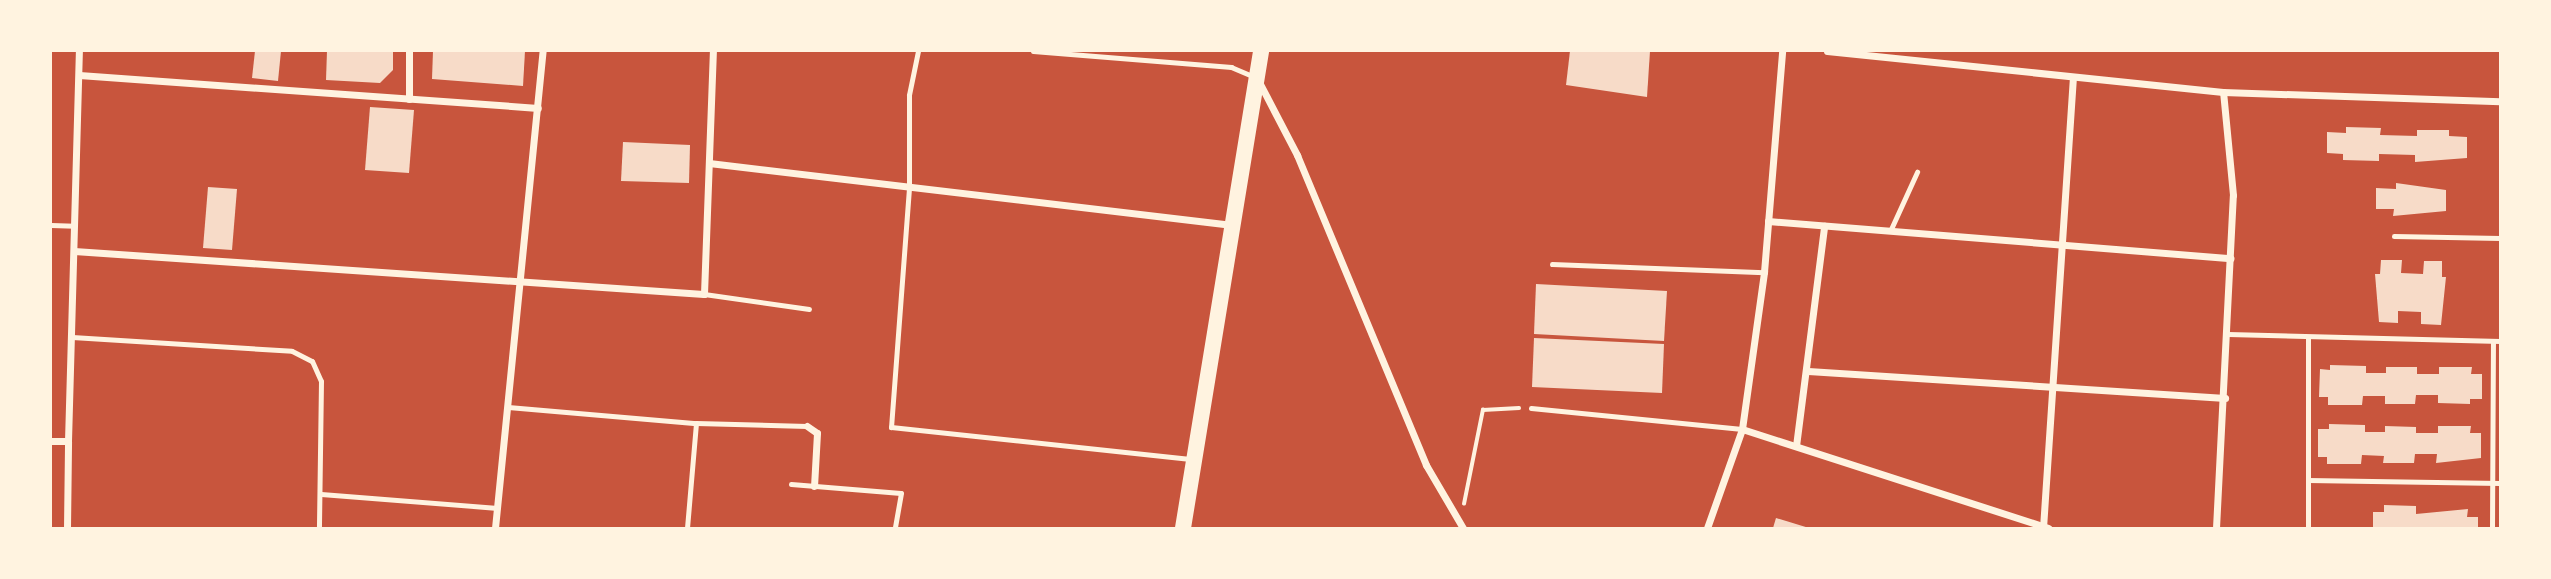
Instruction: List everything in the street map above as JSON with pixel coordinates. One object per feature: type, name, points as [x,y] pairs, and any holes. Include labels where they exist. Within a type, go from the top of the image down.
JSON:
[{"type":"main road","points":[[1183,528],[1231,225],[1262,51]]},
{"type":"street","points":[[67,528],[79,51]]},
{"type":"street","points":[[409,51],[409,99]]},
{"type":"street","points":[[495,528],[544,51]]},
{"type":"street","points":[[74,251],[704,295],[713,51]]},
{"type":"street","points":[[1707,528],[1742,429],[1764,272],[1782,51]]},
{"type":"street","points":[[1827,51],[2223,92],[2500,101]]},
{"type":"street","points":[[79,75],[538,108]]},
{"type":"street","points":[[1257,78],[1297,155],[1426,465],[1463,528]]},
{"type":"street","points":[[1742,429],[2045,528],[2073,78]]},
{"type":"street","points":[[2216,528],[2225,398],[2233,195],[2223,92]]},
{"type":"street","points":[[709,163],[1231,225]]},
{"type":"street","points":[[1768,221],[2063,242],[2231,258]]},
{"type":"street","points":[[1796,446],[1808,371],[1824,226]]},
{"type":"street","points":[[1808,371],[2225,398]]},
{"type":"street","points":[[807,426],[817,433],[814,486]]},
{"type":"street","points":[[51,441],[68,441]]},
{"type":"lane","points":[[918,51],[909,95],[909,188],[891,427],[1193,459]]},
{"type":"lane","points":[[1033,51],[1231,67],[1257,78]]},
{"type":"lane","points":[[1891,229],[1917,172]]},
{"type":"lane","points":[[51,225],[74,226]]},
{"type":"lane","points":[[2394,236],[2500,238]]},
{"type":"lane","points":[[1552,264],[1764,272]]},
{"type":"lane","points":[[704,295],[809,309]]},
{"type":"lane","points":[[2228,334],[2500,341]]},
{"type":"lane","points":[[72,337],[292,351],[312,361],[321,381],[319,528]]},
{"type":"lane","points":[[2308,337],[2308,528]]},
{"type":"lane","points":[[2492,528],[2493,341]]},
{"type":"lane","points":[[508,407],[696,424],[807,426]]},
{"type":"lane","points":[[1531,408],[1742,429]]},
{"type":"lane","points":[[687,528],[696,424]]},
{"type":"lane","points":[[2308,480],[2500,483]]},
{"type":"lane","points":[[791,484],[901,493],[895,528]]},
{"type":"lane","points":[[321,494],[497,508]]},
{"type":"path","points":[[1464,506],[1483,410],[1531,408]]},
{"type":"building","points":[[255,51],[281,51],[278,81],[252,78]]},
{"type":"building","points":[[327,51],[393,51],[393,70],[380,83],[326,80]]},
{"type":"building","points":[[433,51],[525,51],[523,86],[432,79]]},
{"type":"building","points":[[1570,51],[1650,51],[1647,97],[1566,85]]},
{"type":"building","points":[[370,107],[414,110],[409,173],[365,170]]},
{"type":"building","points":[[2346,127],[2381,128],[2380,135],[2417,136],[2417,130],[2449,130],[2449,136],[2467,137],[2467,158],[2415,162],[2415,155],[2379,154],[2379,161],[2343,160],[2343,154],[2327,153],[2327,132],[2346,133]]},
{"type":"building","points":[[623,142],[690,145],[689,183],[621,181]]},
{"type":"building","points":[[2396,183],[2446,190],[2446,211],[2393,216],[2394,209],[2376,209],[2376,188],[2396,189]]},
{"type":"building","points":[[208,187],[237,189],[232,250],[203,248]]},
{"type":"building","points":[[2381,260],[2402,260],[2401,273],[2423,274],[2424,261],[2442,261],[2442,277],[2446,277],[2441,325],[2421,324],[2421,312],[2398,311],[2398,323],[2379,322],[2375,274],[2380,274]]},
{"type":"building","points":[[1536,284],[1667,291],[1664,341],[1534,334]]},
{"type":"building","points":[[1534,338],[1664,344],[1662,393],[1532,387]]},
{"type":"building","points":[[2330,365],[2366,366],[2366,373],[2386,373],[2386,367],[2417,367],[2417,374],[2439,374],[2439,367],[2472,367],[2471,374],[2482,374],[2482,399],[2470,399],[2470,404],[2438,403],[2438,395],[2416,395],[2415,404],[2385,404],[2385,396],[2363,396],[2362,405],[2328,405],[2328,397],[2319,397],[2320,369],[2330,370]]},
{"type":"building","points":[[2329,424],[2365,425],[2365,432],[2385,432],[2385,426],[2416,427],[2416,433],[2438,433],[2438,426],[2471,426],[2470,433],[2481,433],[2481,458],[2436,463],[2437,454],[2415,454],[2414,463],[2383,463],[2384,456],[2362,455],[2361,464],[2327,464],[2327,457],[2318,457],[2318,429],[2329,429]]},
{"type":"building","points":[[2384,505],[2416,506],[2416,514],[2468,509],[2467,517],[2478,517],[2478,528],[2373,528],[2373,512],[2384,512]]},
{"type":"building","points":[[1776,518],[1809,528],[1773,528]]}]
